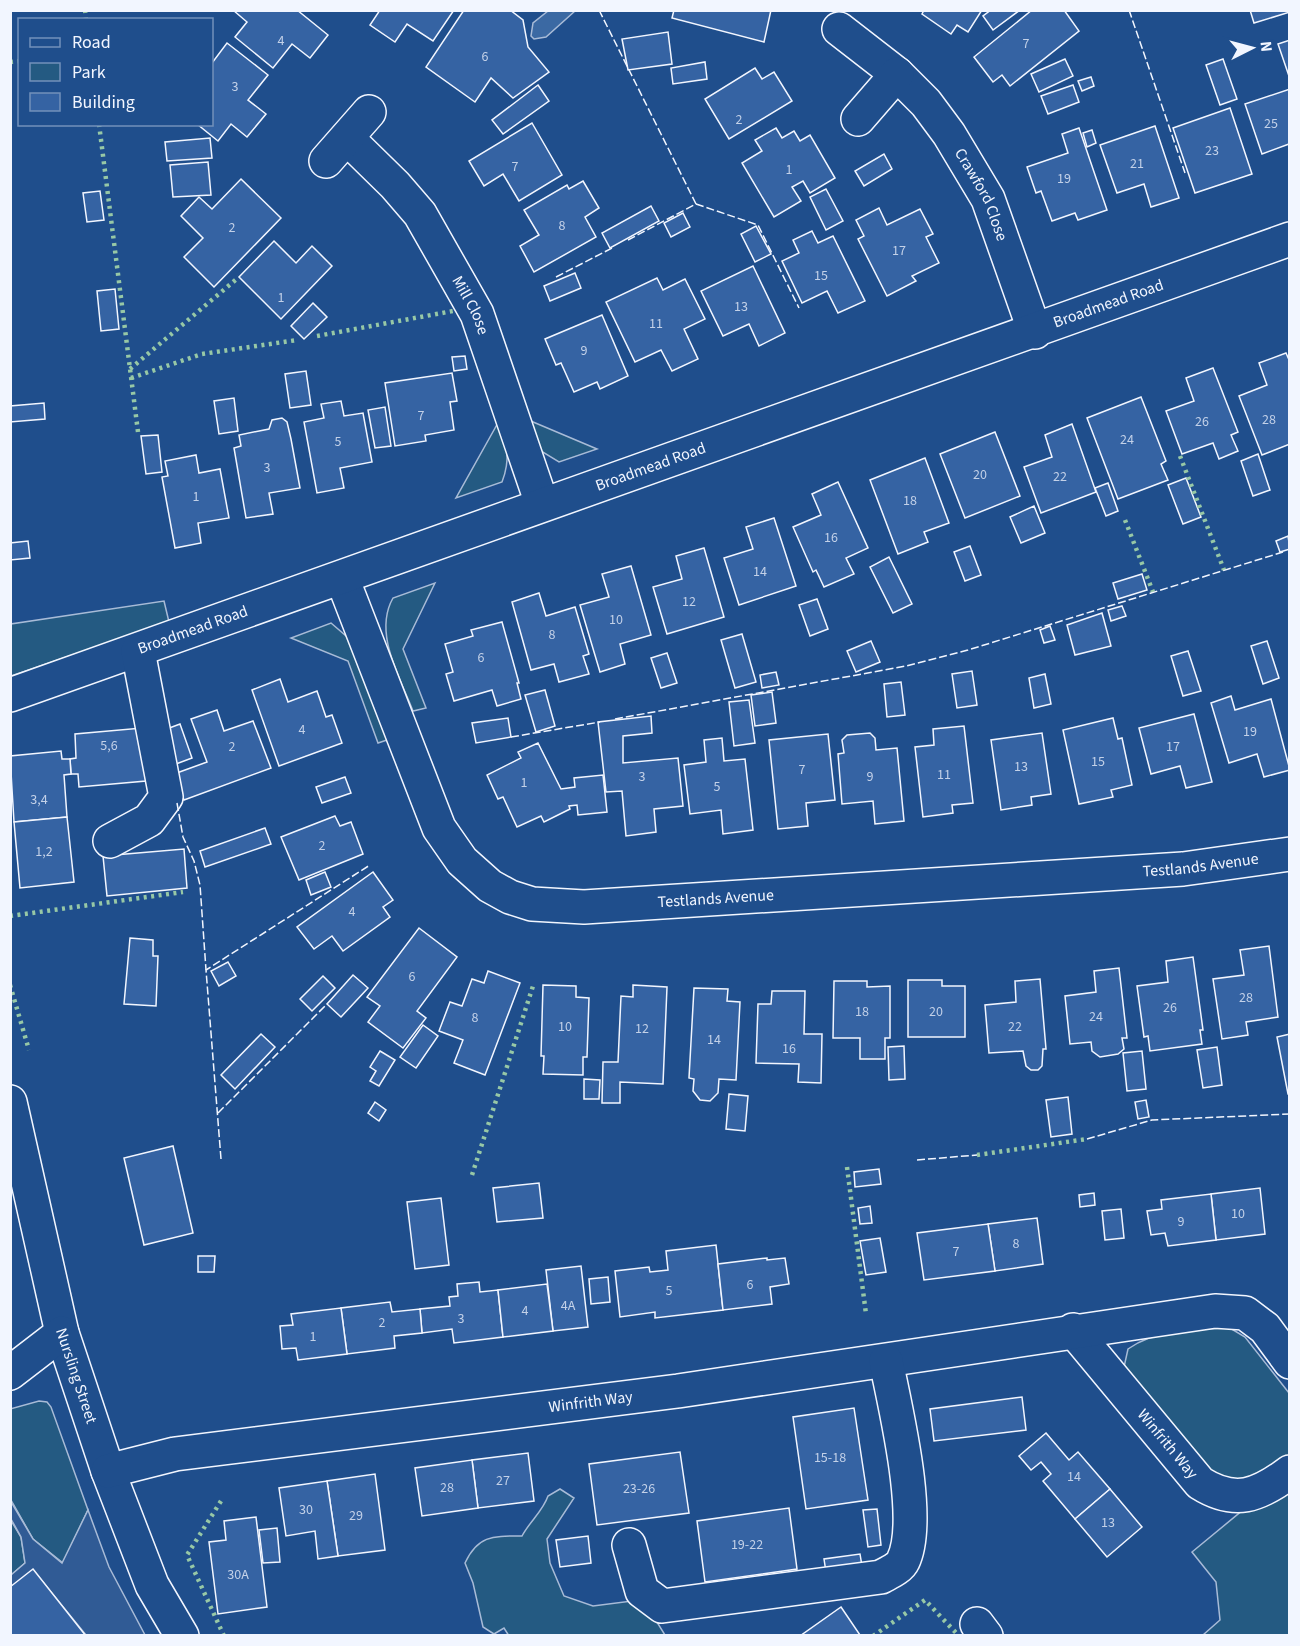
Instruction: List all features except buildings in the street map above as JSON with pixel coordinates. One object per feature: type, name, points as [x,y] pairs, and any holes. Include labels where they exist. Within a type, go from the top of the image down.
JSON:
[{"type":"street","name":"Crawford Close","points":[[839,29],[897,75],[939,121],[988,199],[1035,332]]},
{"type":"street","points":[[858,119],[897,75]]},
{"type":"street","name":"Mill Close","points":[[369,112],[336,149],[395,185],[420,214],[477,314],[542,504]]},
{"type":"street","name":"Broadmead Road","points":[[10,695],[342,578],[542,504],[1035,332],[1290,239]]},
{"type":"street","name":"Testlands Avenue","points":[[342,578],[439,828],[469,869],[500,891],[532,904],[584,907],[916,887],[1193,868],[1290,854]]},
{"type":"street","points":[[110,841],[149,820],[166,797],[138,651]]},
{"type":"street","name":"Nursling Street","points":[[10,1102],[62,1333],[108,1471],[152,1585],[182,1635]]},
{"type":"street","name":"Winfrith Way","points":[[108,1471],[176,1454],[678,1391],[886,1361],[1073,1330],[1215,1311],[1245,1313],[1265,1328],[1290,1362]]},
{"type":"street","name":"Winfrith Way","points":[[1073,1330],[1200,1483],[1219,1495],[1239,1496],[1269,1487],[1290,1472]]},
{"type":"street","points":[[10,1374],[62,1333]]},
{"type":"street","points":[[629,1545],[642,1591],[662,1606],[881,1577],[902,1564],[910,1540],[905,1453],[886,1361]]},
{"type":"green space","points":[[526,419],[597,449],[559,462],[541,451]]},
{"type":"green space","points":[[499,421],[507,451],[502,482],[456,498]]},
{"type":"green space","points":[[435,583],[403,649],[426,708],[413,711],[396,670],[387,640],[388,612],[393,598]]},
{"type":"green space","points":[[164,601],[169,622],[11,676],[11,624]]},
{"type":"green space","points":[[331,623],[353,642],[390,739],[378,743],[348,661],[291,638]]},
{"type":"green space","points":[[1230,1328],[1245,1337],[1289,1393],[1289,1457],[1273,1472],[1232,1483],[1210,1476],[1124,1367],[1128,1349],[1151,1337],[1177,1331]]},
{"type":"green space","points":[[39,1401],[47,1402],[51,1407],[88,1510],[63,1563],[33,1539],[11,1500],[10,1409]]},
{"type":"green space","points":[[1289,1472],[1289,1635],[1203,1635],[1220,1620],[1216,1582],[1192,1552]]},
{"type":"green space","points":[[560,1489],[574,1498],[547,1539],[550,1563],[564,1596],[593,1606],[632,1601],[652,1614],[665,1635],[509,1636],[504,1628],[494,1634],[483,1627],[473,1583],[465,1563],[470,1554],[481,1542],[488,1539],[522,1536],[548,1496]]},
{"type":"green space","points":[[10,1519],[21,1537],[25,1563],[11,1575]]},
{"type":"shaded area","points":[[548,11],[575,11],[546,37],[534,39],[531,36],[533,23]]},
{"type":"shaded area","points":[[10,1500],[33,1539],[62,1563],[88,1510],[109,1567],[145,1635],[86,1635],[33,1570],[11,1587],[11,1575],[25,1563],[21,1537],[11,1519]]},
{"type":"hedge","points":[[85,10],[86,18]]},
{"type":"hedge","points":[[10,62],[18,61]]},
{"type":"hedge","points":[[99,126],[138,432]]},
{"type":"hedge","points":[[130,369],[239,277]]},
{"type":"hedge","points":[[317,336],[453,311]]},
{"type":"hedge","points":[[131,378],[202,354],[297,340]]},
{"type":"hedge","points":[[1180,456],[1224,570]]},
{"type":"hedge","points":[[1125,520],[1153,592]]},
{"type":"hedge","points":[[10,916],[183,892]]},
{"type":"hedge","points":[[10,985],[29,1050]]},
{"type":"hedge","points":[[472,1175],[533,986]]},
{"type":"hedge","points":[[977,1155],[1087,1139]]},
{"type":"hedge","points":[[847,1167],[866,1314]]},
{"type":"hedge","points":[[221,1501],[187,1555],[224,1636]]},
{"type":"hedge","points":[[873,1636],[925,1600],[959,1636]]},
{"type":"fence","points":[[599,10],[696,204],[628,240]]},
{"type":"fence","points":[[1129,10],[1185,173]]},
{"type":"fence","points":[[696,204],[758,225],[799,308]]},
{"type":"fence","points":[[556,277],[614,247]]},
{"type":"fence","points":[[615,719],[906,666],[968,650],[1283,552]]},
{"type":"fence","points":[[511,737],[600,722]]},
{"type":"fence","points":[[177,803],[183,837],[194,861],[200,885],[206,970]]},
{"type":"fence","points":[[221,1159],[206,970],[370,865]]},
{"type":"fence","points":[[218,1113],[327,1004]]},
{"type":"fence","points":[[1087,1139],[1152,1120],[1290,1114]]},
{"type":"fence","points":[[917,1160],[977,1155]]}]
